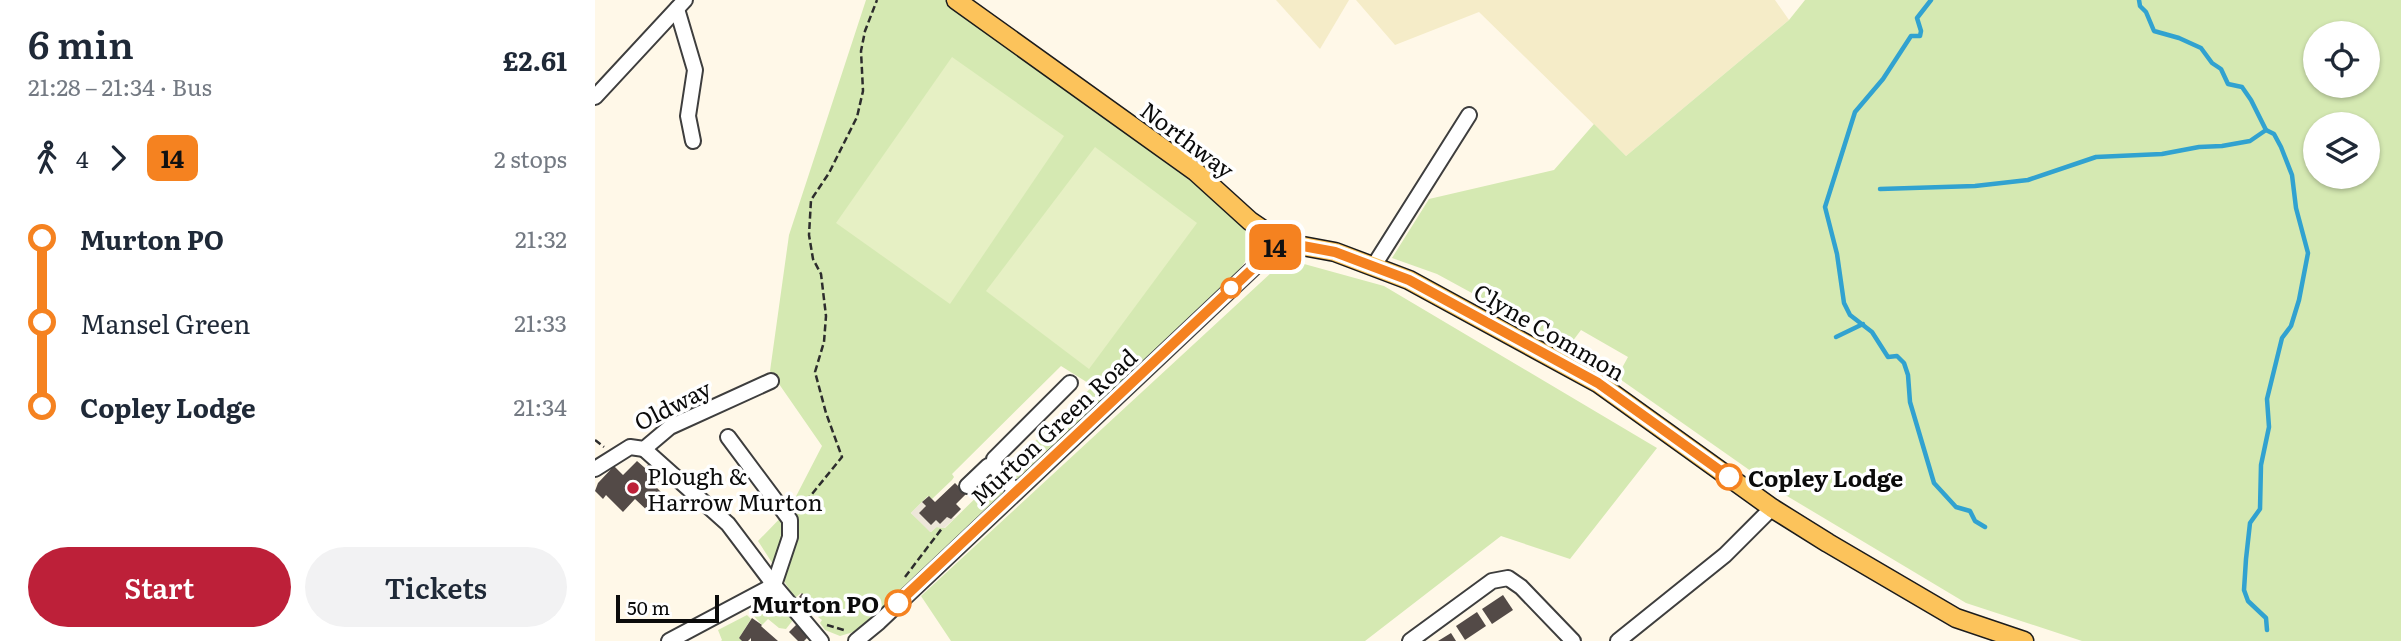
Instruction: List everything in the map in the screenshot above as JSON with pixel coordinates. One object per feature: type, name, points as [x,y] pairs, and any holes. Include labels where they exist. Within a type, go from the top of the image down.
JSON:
[{"type":"main road","name":"Northway","points":[[955,0],[1196,172],[1250,221],[1281,242],[1335,252],[1409,280]]},
{"type":"main road","name":"Clyne Common","points":[[1409,280],[1598,383],[1772,508],[1956,618],[2024,641]]},
{"type":"street","points":[[595,97],[681,5]]},
{"type":"street","points":[[681,5],[695,69],[688,116],[694,141]]},
{"type":"street","points":[[1373,267],[1469,115]]},
{"type":"street","name":"Murton Green Road","points":[[853,636],[1016,492],[1281,242]]},
{"type":"street","name":"Oldway","points":[[595,470],[630,447],[644,449],[670,428],[771,381]]},
{"type":"street","points":[[994,467],[994,459],[1070,383]]},
{"type":"street","points":[[669,641],[774,585],[790,537],[790,520],[728,437]]},
{"type":"street","points":[[644,449],[728,524],[821,641]]},
{"type":"street","points":[[967,486],[988,466],[994,467],[1016,492]]},
{"type":"street","points":[[1618,641],[1725,555],[1772,508]]},
{"type":"street","points":[[1410,641],[1492,580],[1508,578],[1521,587],[1573,641]]},
{"type":"path","points":[[790,520],[842,457],[825,413],[815,372],[824,342],[826,316],[821,274],[813,259],[809,235],[811,200],[829,173],[857,117],[863,91],[861,51],[877,0]]},
{"type":"path","points":[[903,579],[943,527]]},
{"type":"path","points":[[821,622],[853,636]]},
{"type":"shaded area","points":[[1276,0],[1349,0],[1320,49]]},
{"type":"shaded area","points":[[1356,0],[1775,0],[1789,20],[1626,156],[1479,12],[1395,45]]},
{"type":"shaded area","points":[[922,502],[940,524],[947,517],[955,518],[944,528],[937,527],[930,532],[911,513]]},
{"type":"green space","points":[[866,0],[945,0],[1196,185],[1248,230],[1255,239],[1255,247],[1240,269],[1016,484],[1004,471],[1093,386],[1061,366],[952,474],[952,480],[932,499],[928,496],[911,513],[931,532],[936,527],[945,528],[997,477],[1010,491],[860,630],[840,636],[825,630],[818,617],[822,612],[801,593],[795,598],[758,541],[790,508],[822,446],[770,371],[789,235]]},
{"type":"green space","points":[[1805,0],[2401,0],[2401,641],[2082,641],[1966,603],[1782,493],[1617,377],[1628,357],[1581,330],[1569,346],[1437,274],[1392,258],[1429,199],[1554,170],[1594,124],[1626,156],[1789,20]]},
{"type":"green space","points":[[952,57],[1064,136],[950,304],[836,223]]},
{"type":"green space","points":[[1095,147],[1197,223],[1089,369],[986,291]]},
{"type":"green space","points":[[1286,259],[1384,286],[1657,448],[1570,559],[1501,536],[1365,641],[951,641],[921,596]]},
{"type":"green space","points":[[759,608],[768,617],[785,612],[793,620],[786,629],[779,628],[768,619],[762,625],[752,614]]},
{"type":"green space","points":[[747,615],[751,619],[739,638],[742,641],[721,641],[718,630]]},
{"type":"building","points":[[637,461],[645,468],[648,465],[659,476],[656,479],[659,482],[655,486],[672,503],[663,511],[658,507],[651,514],[635,499],[623,512],[606,495],[603,499],[595,491],[598,483],[614,466],[623,475]]},
{"type":"building","points":[[955,483],[966,494],[956,504],[961,509],[951,519],[947,517],[940,524],[936,520],[931,525],[919,513],[926,506],[922,502],[929,496],[935,502]]},
{"type":"building","points":[[802,593],[810,601],[806,604],[799,597]]},
{"type":"building","points":[[1503,595],[1513,610],[1492,624],[1482,609]]},
{"type":"building","points":[[1477,612],[1486,626],[1465,640],[1456,626]]},
{"type":"building","points":[[752,618],[778,641],[751,641],[751,638],[742,641],[739,638]]},
{"type":"building","points":[[798,623],[810,635],[804,641],[798,641],[789,632]]},
{"type":"building","points":[[1451,633],[1456,641],[1438,641]]},
{"type":"waterway","points":[[1931,0],[1917,18],[1920,36],[1911,36],[1883,79],[1855,112],[1825,207],[1837,254],[1844,303],[1850,315],[1872,332],[1888,357],[1897,356],[1904,363],[1908,375],[1910,402],[1934,483],[1956,507],[1970,511],[1975,521],[1985,527]]},
{"type":"waterway","points":[[2139,0],[2154,31],[2201,48],[2212,63],[2221,69],[2228,84],[2242,87],[2266,130],[2274,134],[2292,175],[2296,208],[2308,253],[2299,300],[2291,326],[2282,338],[2267,399],[2269,427],[2261,465],[2260,509],[2250,523],[2246,559],[2244,590],[2248,601],[2266,618],[2267,630]]},
{"type":"waterway","points":[[1880,189],[1975,186],[2028,180],[2096,157],[2162,154],[2222,146],[2250,141],[2266,130]]},
{"type":"waterway","points":[[1836,337],[1863,324]]},
{"type":"bus line","name":"14","points":[[898,603],[1281,242],[1335,252],[1409,280],[1598,383],[1729,477]]},
{"type":"place","name":"Copley Lodge","points":[[1729,477]]},
{"type":"place","name":"Plough & Harrow Murton","points":[[633,488]]},
{"type":"place","name":"Murton PO","points":[[898,603]]}]
